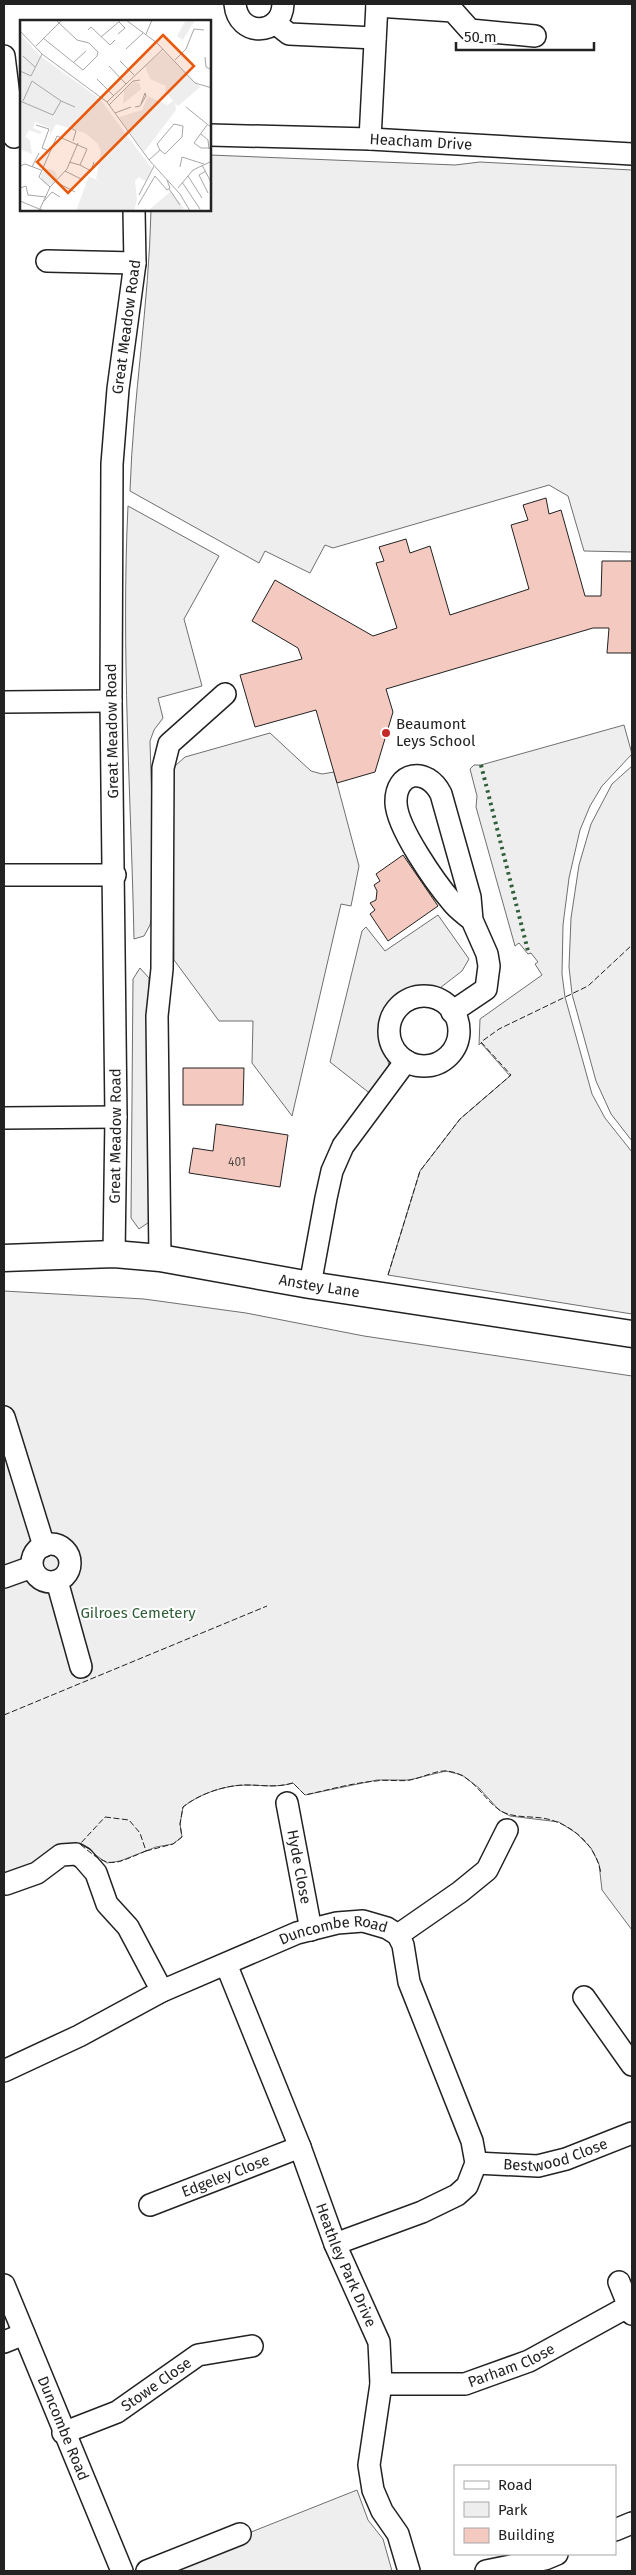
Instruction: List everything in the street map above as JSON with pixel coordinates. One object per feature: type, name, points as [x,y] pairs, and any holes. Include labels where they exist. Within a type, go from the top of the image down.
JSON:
[{"type":"main road","name":"Anstey Lane","points":[[4,1258],[114,1254],[160,1258],[310,1285],[632,1334]]},
{"type":"street","points":[[236,4],[236,12],[246,25],[260,29],[274,23],[280,17],[283,4]]},
{"type":"street","points":[[370,139],[377,5],[453,11],[470,30],[535,36]]},
{"type":"street","points":[[274,23],[289,34],[375,38]]},
{"type":"street","points":[[4,50],[20,48]]},
{"type":"street","points":[[4,56],[13,137]]},
{"type":"street","name":"Heacham Drive","points":[[211,135],[370,139],[632,154]]},
{"type":"street","name":"Great Meadow Road","points":[[114,1254],[116,1117],[115,875],[111,701],[112,464],[118,389],[134,263],[134,211]]},
{"type":"street","points":[[48,261],[134,263]]},
{"type":"street","points":[[160,1258],[156,1016],[162,969],[163,768],[169,744],[225,694]]},
{"type":"street","points":[[4,702],[111,701]]},
{"type":"street","points":[[452,1012],[486,990],[489,966],[487,954],[472,920],[470,897],[441,794],[436,784],[427,777],[416,775],[406,778],[398,788],[396,804],[399,819],[409,840],[452,902],[472,920]]},
{"type":"street","points":[[4,875],[115,875]]},
{"type":"street","points":[[428,996],[439,1000],[452,1012],[459,1027],[458,1039],[454,1050],[446,1059],[435,1065],[423,1067],[406,1061],[394,1050],[390,1040],[389,1028],[398,1008],[417,997],[428,996]]},
{"type":"street","points":[[310,1285],[332,1171],[343,1146],[406,1061]]},
{"type":"street","points":[[4,1118],[116,1117]]},
{"type":"street","points":[[4,1417],[44,1546]]},
{"type":"street","points":[[44,1546],[59,1546],[68,1555],[69,1567],[67,1573],[57,1581],[44,1581],[34,1573],[32,1567],[33,1555],[44,1546]]},
{"type":"street","points":[[4,1577],[32,1567]]},
{"type":"street","points":[[57,1581],[81,1666]]},
{"type":"street","name":"Hyde Close","points":[[286,1803],[311,1930]]},
{"type":"street","points":[[398,1935],[460,1892],[487,1870],[507,1830]]},
{"type":"street","points":[[6,1884],[37,1873],[62,1855],[76,1854],[83,1858],[96,1873],[107,1904],[128,1927],[162,1991]]},
{"type":"street","name":"Duncombe Road","points":[[4,2070],[62,2045],[162,1991],[297,1933],[336,1923],[363,1921],[387,1928],[398,1935],[403,1945],[409,1982],[472,2141],[476,2163]]},
{"type":"street","name":"Heathley Park Drive","points":[[226,1964],[300,2147],[335,2244],[379,2342],[382,2384],[369,2465],[373,2490],[398,2534],[408,2571]]},
{"type":"street","points":[[584,1997],[632,2065]]},
{"type":"street","name":"Bestwood Close","points":[[476,2163],[538,2166],[566,2159],[632,2133]]},
{"type":"street","name":"Edgeley Close","points":[[150,2205],[300,2147]]},
{"type":"street","points":[[335,2244],[445,2203],[467,2186],[476,2163]]},
{"type":"street","points":[[619,2282],[631,2310]]},
{"type":"street","name":"Duncombe Road","points":[[4,2285],[63,2433],[122,2571]]},
{"type":"street","name":"Parham Close","points":[[382,2384],[465,2384],[529,2361],[631,2310]]},
{"type":"street","points":[[4,2342],[24,2334]]},
{"type":"street","name":"Stowe Close","points":[[63,2433],[117,2412],[198,2355],[252,2346]]},
{"type":"street","points":[[616,2530],[632,2522]]},
{"type":"street","points":[[147,2571],[240,2534]]},
{"type":"street","points":[[486,2571],[545,2559],[555,2555]]},
{"type":"green space","points":[[211,155],[455,165],[480,162],[632,170],[632,552],[584,551],[568,496],[549,485],[333,548],[325,545],[310,573],[265,551],[259,563],[130,491],[134,421],[150,245],[151,211],[211,211]]},
{"type":"green space","points":[[128,506],[219,556],[184,619],[202,686],[158,698],[163,718],[154,730],[150,741],[155,902],[150,925],[144,936],[134,939],[126,668]]},
{"type":"green space","points":[[624,725],[632,754],[602,786],[590,806],[580,830],[569,878],[563,925],[562,974],[565,997],[592,1094],[605,1118],[632,1152],[632,1314],[388,1275],[420,1171],[460,1119],[510,1076],[481,1043],[479,1045],[480,1019],[542,975],[535,964],[538,962],[531,953],[528,954],[519,943],[515,946],[476,807],[477,796],[470,769],[474,765],[481,765]]},
{"type":"green space","points":[[270,733],[311,771],[322,774],[334,772],[359,866],[351,906],[341,904],[292,1116],[252,1063],[253,1021],[219,1021],[174,960],[173,772],[175,766],[185,757]]},
{"type":"green space","points":[[632,766],[632,1141],[611,1114],[596,1081],[572,994],[569,967],[571,918],[579,865],[591,824],[612,784]]},
{"type":"green space","points":[[438,915],[469,959],[462,971],[436,991],[427,989],[411,990],[402,994],[391,1003],[383,1015],[380,1028],[382,1046],[389,1069],[372,1095],[330,1062],[362,931],[366,927],[385,951]]},
{"type":"green space","points":[[140,968],[149,978],[152,1220],[139,1229],[131,1218],[133,979]]},
{"type":"green space","name":"Gilroes Cemetery","points":[[4,1291],[144,1299],[246,1313],[364,1336],[632,1376],[632,1930],[602,1890],[599,1864],[591,1848],[576,1833],[559,1822],[510,1816],[499,1810],[479,1788],[462,1775],[446,1771],[409,1780],[377,1780],[305,1795],[293,1783],[275,1786],[238,1785],[221,1789],[204,1794],[183,1807],[180,1824],[182,1837],[173,1844],[156,1847],[120,1861],[107,1863],[80,1844],[70,1844],[47,1858],[4,1876]]},
{"type":"green space","points":[[357,2490],[368,2520],[383,2539],[392,2571],[153,2571]]},
{"type":"building","points":[[546,498],[549,514],[561,510],[585,596],[601,596],[602,561],[632,561],[632,653],[607,653],[609,628],[593,628],[386,689],[393,712],[375,772],[337,783],[316,710],[255,727],[240,675],[302,659],[298,648],[252,621],[275,580],[373,636],[397,628],[376,563],[384,561],[379,547],[406,539],[410,553],[430,546],[450,615],[529,589],[511,525],[528,520],[523,505]]},
{"type":"building","points":[[403,855],[438,906],[388,941],[370,914],[375,910],[370,903],[376,900],[377,891],[374,885],[380,881],[376,874]]},
{"type":"building","points":[[183,1068],[244,1068],[243,1105],[183,1105]]},
{"type":"building","points":[[216,1124],[288,1135],[280,1187],[189,1173],[193,1148],[213,1151]]},
{"type":"hedge","points":[[481,765],[528,951]]},
{"type":"fence","points":[[388,1275],[420,1171],[460,1119],[511,1075],[481,1042],[499,1029],[588,986],[632,945]]},
{"type":"fence","points":[[4,1715],[267,1606]]},
{"type":"fence","points":[[146,1851],[173,1844],[182,1837],[180,1824],[183,1807],[204,1794],[221,1789],[238,1785],[275,1786],[293,1783],[305,1795],[380,1780],[410,1780],[447,1771],[456,1773],[471,1782],[501,1811],[516,1816],[552,1820],[572,1830],[588,1845],[594,1854],[601,1874]]},
{"type":"fence","points":[[105,1817],[129,1820],[140,1833],[146,1851],[118,1862],[111,1862],[98,1858],[80,1844],[105,1817]]},
{"type":"place","name":"Beaumont Leys School","points":[[386,733]]}]
